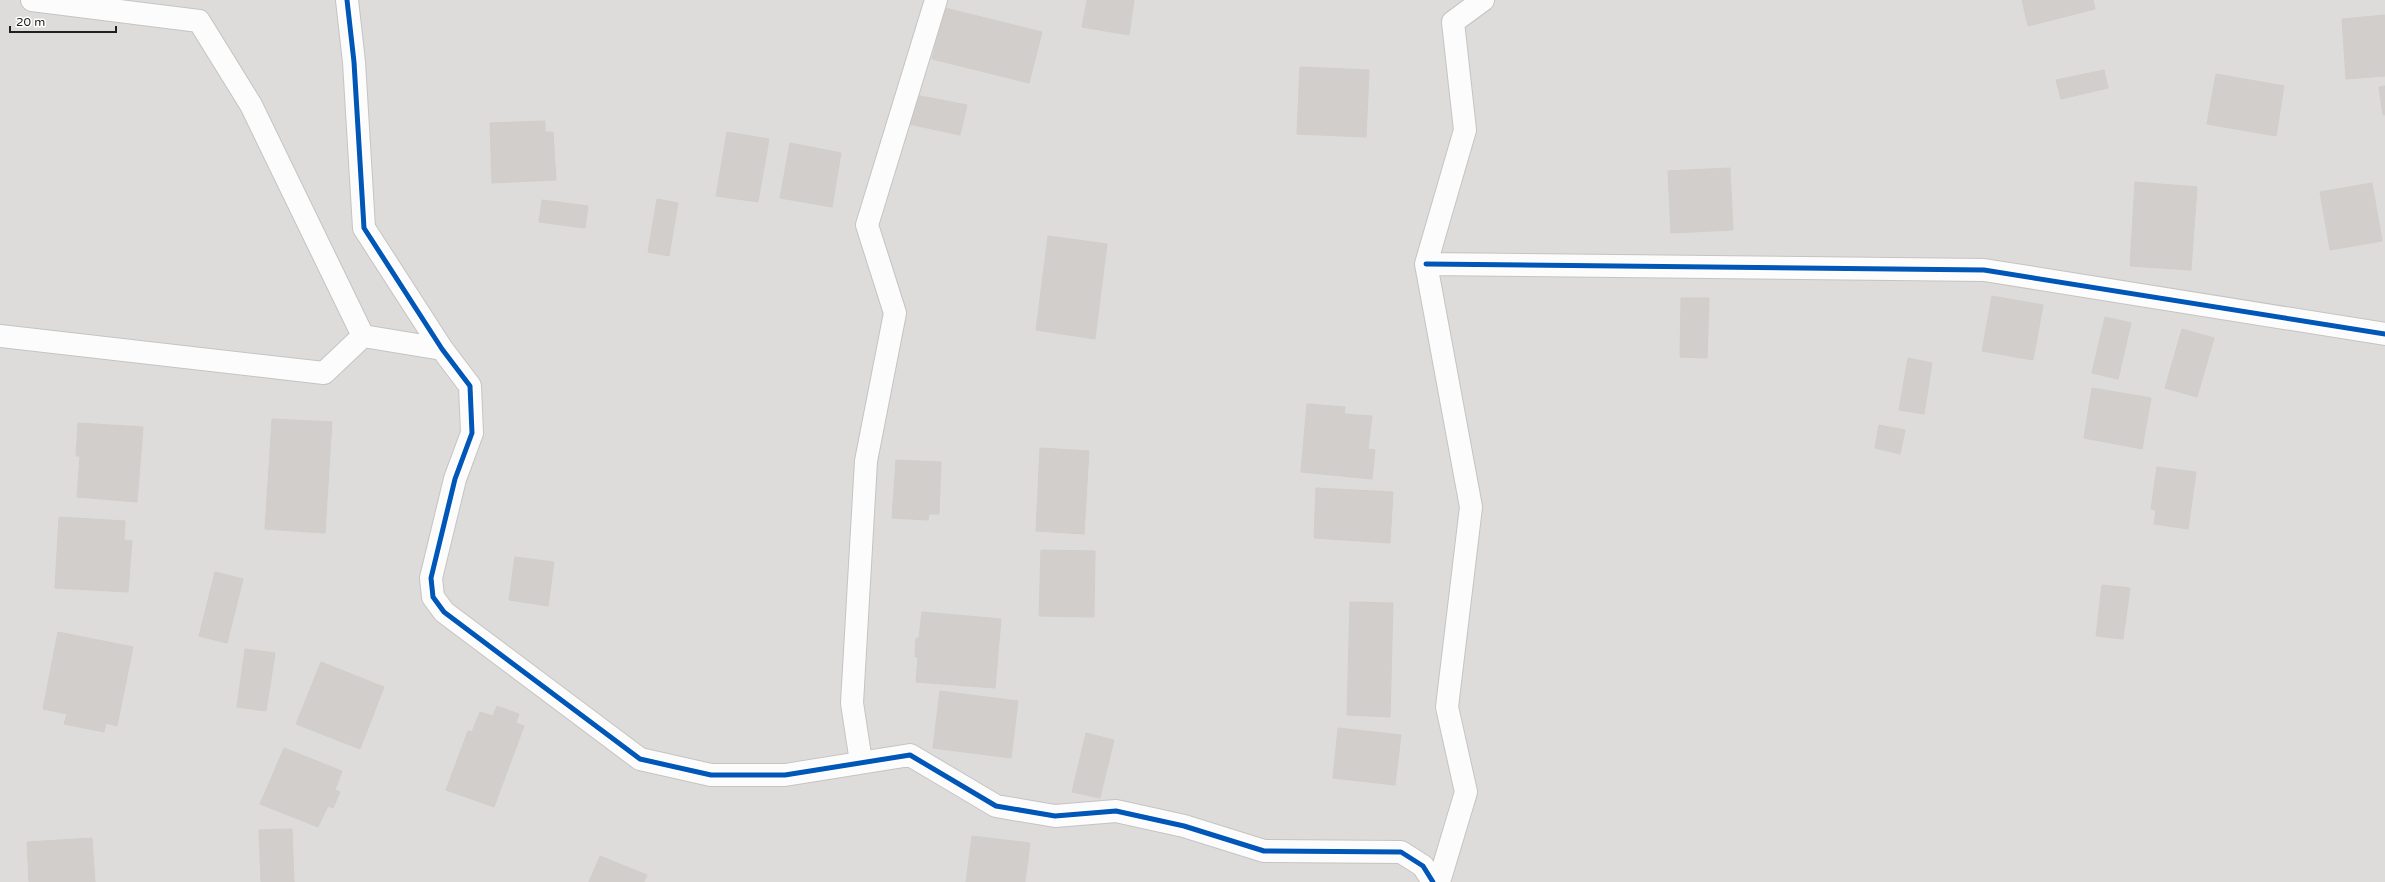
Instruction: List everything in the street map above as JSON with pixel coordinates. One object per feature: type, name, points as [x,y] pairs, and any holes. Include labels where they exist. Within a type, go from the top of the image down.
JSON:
[{"type":"street","points":[[32,0],[199,21],[251,105],[364,336]]},
{"type":"street","points":[[347,0],[354,62],[364,228],[442,349],[470,386],[472,433],[455,480],[430,578],[433,597],[444,612],[640,759],[711,775],[785,775],[910,755],[996,806],[1055,816],[1116,811],[1184,826],[1264,850],[1401,852],[1423,866],[1433,882]]},
{"type":"street","points":[[861,762],[852,703],[866,461],[895,313],[867,226],[936,0]]},
{"type":"street","points":[[1439,882],[1466,792],[1447,707],[1471,507],[1426,264],[1465,130],[1453,22],[1483,0]]},
{"type":"street","points":[[1426,264],[1984,270],[2385,334]]},
{"type":"street","points":[[0,336],[324,373],[364,336]]},
{"type":"street","points":[[364,336],[442,349]]},
{"type":"shaded area","points":[[0,0],[2385,0],[2385,882],[0,882]]},
{"type":"building","points":[[1087,0],[1134,0],[1129,35],[1082,27]]},
{"type":"building","points":[[2022,0],[2093,0],[2095,9],[2028,26]]},
{"type":"building","points":[[945,8],[1042,32],[1029,83],[932,59]]},
{"type":"building","points":[[2385,15],[2385,76],[2346,79],[2342,19]]},
{"type":"building","points":[[1300,67],[1369,70],[1366,137],[1297,134]]},
{"type":"building","points":[[2104,70],[2108,88],[2061,99],[2056,80]]},
{"type":"building","points":[[2216,74],[2284,86],[2276,136],[2207,124]]},
{"type":"building","points":[[2385,86],[2385,115],[2383,115],[2379,87]]},
{"type":"building","points":[[910,94],[967,105],[960,135],[904,123]]},
{"type":"building","points":[[545,121],[545,132],[553,132],[556,180],[492,183],[490,123]]},
{"type":"building","points":[[727,132],[769,139],[758,202],[716,196]]},
{"type":"building","points":[[790,143],[841,153],[832,207],[780,198]]},
{"type":"building","points":[[1730,168],[1733,230],[1671,233],[1668,171]]},
{"type":"building","points":[[2135,182],[2197,187],[2191,270],[2130,266]]},
{"type":"building","points":[[2372,183],[2382,241],[2330,250],[2320,192]]},
{"type":"building","points":[[657,199],[678,203],[669,256],[648,252]]},
{"type":"building","points":[[542,200],[588,206],[585,228],[539,222]]},
{"type":"building","points":[[1048,236],[1107,244],[1095,339],[1036,330]]},
{"type":"building","points":[[1992,296],[2043,305],[2033,360],[1982,351]]},
{"type":"building","points":[[1681,298],[1709,298],[1707,358],[1680,357]]},
{"type":"building","points":[[2105,317],[2131,323],[2118,379],[2092,373]]},
{"type":"building","points":[[2182,329],[2214,338],[2197,397],[2165,388]]},
{"type":"building","points":[[1908,358],[1932,363],[1924,414],[1899,410]]},
{"type":"building","points":[[2092,388],[2151,398],[2142,449],[2084,438]]},
{"type":"building","points":[[1307,404],[1345,407],[1344,414],[1372,416],[1368,449],[1375,450],[1372,479],[1301,472]]},
{"type":"building","points":[[272,419],[332,422],[325,533],[265,529]]},
{"type":"building","points":[[78,423],[143,427],[137,502],[77,497],[80,456],[76,456]]},
{"type":"building","points":[[1879,425],[1905,430],[1900,454],[1875,448]]},
{"type":"building","points":[[1040,448],[1089,451],[1084,534],[1036,531]]},
{"type":"building","points":[[896,460],[941,462],[939,514],[929,514],[928,520],[892,518]]},
{"type":"building","points":[[2157,467],[2196,472],[2188,529],[2154,524],[2156,510],[2151,509]]},
{"type":"building","points":[[1316,488],[1393,492],[1390,543],[1314,538]]},
{"type":"building","points":[[59,517],[125,521],[124,540],[132,541],[128,592],[55,588]]},
{"type":"building","points":[[1041,550],[1095,551],[1094,617],[1039,616]]},
{"type":"building","points":[[515,557],[554,562],[548,606],[509,600]]},
{"type":"building","points":[[215,572],[243,579],[227,643],[199,636]]},
{"type":"building","points":[[2102,585],[2130,588],[2123,639],[2096,636]]},
{"type":"building","points":[[1350,602],[1393,603],[1390,717],[1347,715]]},
{"type":"building","points":[[922,612],[1001,619],[995,688],[916,682],[918,657],[915,657],[916,638],[919,638]]},
{"type":"building","points":[[58,632],[133,647],[117,726],[106,723],[104,732],[64,724],[67,714],[43,709]]},
{"type":"building","points":[[245,649],[275,653],[266,711],[237,707]]},
{"type":"building","points":[[321,662],[384,687],[360,749],[296,724]]},
{"type":"building","points":[[940,691],[1018,701],[1011,758],[933,748]]},
{"type":"building","points":[[497,706],[519,714],[516,723],[524,726],[494,807],[446,790],[468,731],[472,732],[480,712],[493,716]]},
{"type":"building","points":[[1338,728],[1401,735],[1395,785],[1333,778]]},
{"type":"building","points":[[1086,733],[1114,740],[1100,798],[1072,792]]},
{"type":"building","points":[[284,748],[342,771],[335,790],[340,792],[333,808],[328,806],[318,827],[260,804]]},
{"type":"building","points":[[292,829],[294,882],[261,882],[259,830]]},
{"type":"building","points":[[972,836],[1030,843],[1025,882],[966,882]]},
{"type":"building","points":[[92,838],[95,882],[29,882],[27,842]]},
{"type":"building","points":[[600,856],[647,875],[644,882],[589,882]]},
{"type":"cycle path","points":[[347,0],[354,62],[364,228],[442,349],[470,386],[472,433],[455,479],[431,578],[433,597],[444,612],[640,759],[711,775],[785,775],[910,755],[996,806],[1055,816],[1116,811],[1184,826],[1264,851],[1401,852],[1423,866],[1433,882]]},
{"type":"cycle path","points":[[1426,264],[1984,270],[2385,334]]}]
